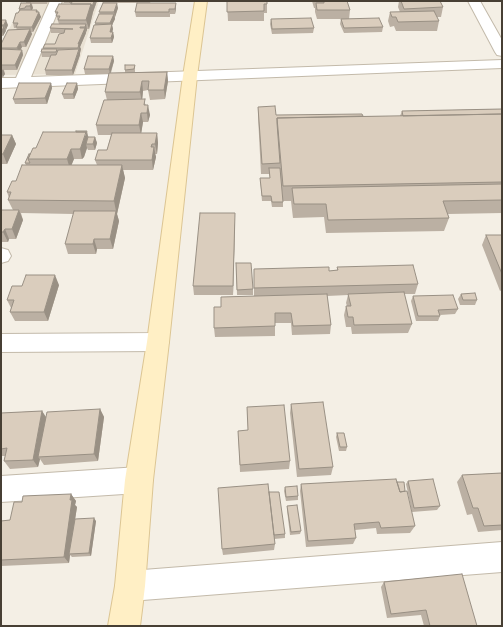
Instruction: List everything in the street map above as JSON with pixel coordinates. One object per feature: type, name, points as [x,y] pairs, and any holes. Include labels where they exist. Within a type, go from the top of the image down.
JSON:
[{"type":"street","points":[[21,83],[56,1]]},
{"type":"street","points":[[124,626],[130,586],[138,480],[158,342],[190,76],[201,1]]},
{"type":"street","points":[[474,1],[502,52]]},
{"type":"street","points":[[1,83],[502,64]]},
{"type":"street","points":[[1,343],[158,342]]},
{"type":"street","points":[[1,488],[138,480]]},
{"type":"street","points":[[130,586],[502,557]]},
{"type":"shaded area","points":[[24,1],[99,1],[75,74],[1,75],[1,44]]},
{"type":"building","points":[[94,1],[92,7],[91,4],[71,4],[72,2],[69,2]]},
{"type":"building","points":[[227,1],[267,1],[267,4],[264,4],[264,11],[227,12]]},
{"type":"building","points":[[324,1],[347,1],[350,10],[317,10],[316,3],[324,3]]},
{"type":"building","points":[[401,1],[440,1],[443,7],[404,9]]},
{"type":"building","points":[[21,3],[31,3],[30,6],[19,9]]},
{"type":"building","points":[[103,3],[117,3],[114,12],[99,12]]},
{"type":"building","points":[[137,3],[176,3],[175,9],[169,9],[169,12],[135,12]]},
{"type":"building","points":[[59,4],[91,4],[86,20],[58,20],[60,16],[56,16],[58,12],[55,12]]},
{"type":"building","points":[[20,10],[37,10],[36,12],[39,12],[32,27],[16,27],[18,23],[13,23],[16,13]]},
{"type":"building","points":[[434,11],[439,21],[398,22],[396,17],[392,17],[390,12]]},
{"type":"building","points":[[99,14],[114,14],[110,23],[95,23]]},
{"type":"building","points":[[311,18],[314,28],[272,29],[271,19]]},
{"type":"building","points":[[379,18],[383,27],[344,28],[341,19]]},
{"type":"building","points":[[1,20],[6,20],[4,25],[1,25]]},
{"type":"building","points":[[52,24],[86,24],[85,27],[80,27],[85,28],[78,44],[78,48],[43,48],[45,44],[55,44],[59,34],[64,33],[65,29],[73,29],[50,28]]},
{"type":"building","points":[[112,24],[110,32],[113,32],[111,38],[90,38],[94,25]]},
{"type":"building","points":[[30,29],[24,42],[20,42],[17,48],[1,48],[1,44],[8,30]]},
{"type":"building","points":[[1,49],[22,50],[15,65],[1,65]]},
{"type":"building","points":[[42,49],[57,49],[56,52],[41,52]]},
{"type":"building","points":[[79,49],[72,70],[45,70],[51,55],[56,55],[58,50]]},
{"type":"building","points":[[88,56],[113,56],[109,69],[84,69]]},
{"type":"building","points":[[125,65],[135,65],[134,69],[125,70]]},
{"type":"building","points":[[167,72],[164,90],[148,90],[149,81],[142,81],[140,92],[105,92],[109,73]]},
{"type":"building","points":[[19,83],[51,83],[45,98],[13,99]]},
{"type":"building","points":[[67,83],[77,83],[73,94],[62,94]]},
{"type":"building","points":[[145,99],[144,105],[148,105],[147,113],[141,113],[139,125],[96,125],[104,100]]},
{"type":"building","points":[[275,106],[276,115],[362,114],[363,116],[277,118],[280,163],[262,164],[258,107]]},
{"type":"building","points":[[502,109],[502,114],[403,116],[402,111]]},
{"type":"building","points":[[502,114],[502,182],[283,186],[277,118]]},
{"type":"building","points":[[76,131],[87,131],[86,133]]},
{"type":"building","points":[[43,132],[86,132],[80,149],[71,149],[67,159],[28,159],[33,148],[36,148]]},
{"type":"building","points":[[112,133],[157,133],[155,144],[152,144],[151,147],[154,147],[152,160],[95,160],[98,150],[107,150]]},
{"type":"building","points":[[1,135],[12,135],[3,154],[1,154]]},
{"type":"building","points":[[88,137],[95,137],[93,144],[86,144]]},
{"type":"building","points":[[29,154],[28,159],[30,163],[25,163]]},
{"type":"building","points":[[22,165],[122,165],[114,201],[8,200],[11,192],[7,192],[12,181],[16,181]]},
{"type":"building","points":[[269,168],[280,168],[283,202],[272,202],[271,196],[262,196],[260,178],[270,178]]},
{"type":"building","points":[[502,184],[502,200],[443,201],[449,218],[328,220],[326,204],[294,204],[292,188]]},
{"type":"building","points":[[1,210],[19,210],[12,229],[5,229],[3,232],[1,232]]},
{"type":"building","points":[[74,211],[116,211],[110,239],[94,239],[93,244],[65,244]]},
{"type":"building","points":[[200,213],[235,213],[233,286],[193,286]]},
{"type":"building","points":[[486,235],[502,235],[502,274]]},
{"type":"building","points":[[236,263],[251,263],[253,289],[237,290]]},
{"type":"building","points":[[413,265],[418,284],[254,288],[254,269],[329,267],[329,271],[338,270],[337,267]]},
{"type":"building","points":[[26,275],[55,275],[44,312],[10,312],[14,300],[7,300],[12,286],[22,286]]},
{"type":"building","points":[[404,292],[412,324],[354,325],[353,317],[348,317],[346,306],[351,306],[348,294]]},
{"type":"building","points":[[475,293],[477,300],[463,300],[461,294]]},
{"type":"building","points":[[327,294],[331,325],[293,326],[291,313],[275,313],[275,326],[214,328],[214,307],[221,307],[221,297]]},
{"type":"building","points":[[453,295],[458,309],[438,310],[440,316],[418,316],[413,296]]},
{"type":"building","points":[[323,402],[333,467],[299,469],[291,404]]},
{"type":"building","points":[[284,405],[290,461],[240,465],[238,431],[248,430],[247,407]]},
{"type":"building","points":[[100,409],[94,454],[38,457],[47,412]]},
{"type":"building","points":[[42,411],[33,460],[4,461],[7,448],[1,449],[1,413]]},
{"type":"building","points":[[337,433],[344,433],[347,447],[340,447]]},
{"type":"building","points":[[502,473],[502,525],[484,526],[478,508],[473,508],[462,475]]},
{"type":"building","points":[[396,479],[400,492],[407,491],[415,526],[381,528],[379,522],[354,524],[356,538],[308,541],[301,484]]},
{"type":"building","points":[[433,479],[440,506],[414,508],[408,481]]},
{"type":"building","points":[[397,482],[404,482],[405,491],[400,492]]},
{"type":"building","points":[[268,484],[275,544],[222,549],[218,488]]},
{"type":"building","points":[[297,486],[298,496],[286,497],[285,487]]},
{"type":"building","points":[[269,492],[279,492],[285,534],[274,535]]},
{"type":"building","points":[[71,494],[70,500],[72,500],[64,557],[1,560],[1,521],[10,520],[14,502],[22,502],[23,496]]},
{"type":"building","points":[[297,505],[301,531],[291,532],[287,506]]},
{"type":"building","points":[[94,518],[89,553],[69,554],[75,519]]},
{"type":"building","points":[[462,574],[477,626],[430,626],[426,610],[391,614],[384,582]]}]
